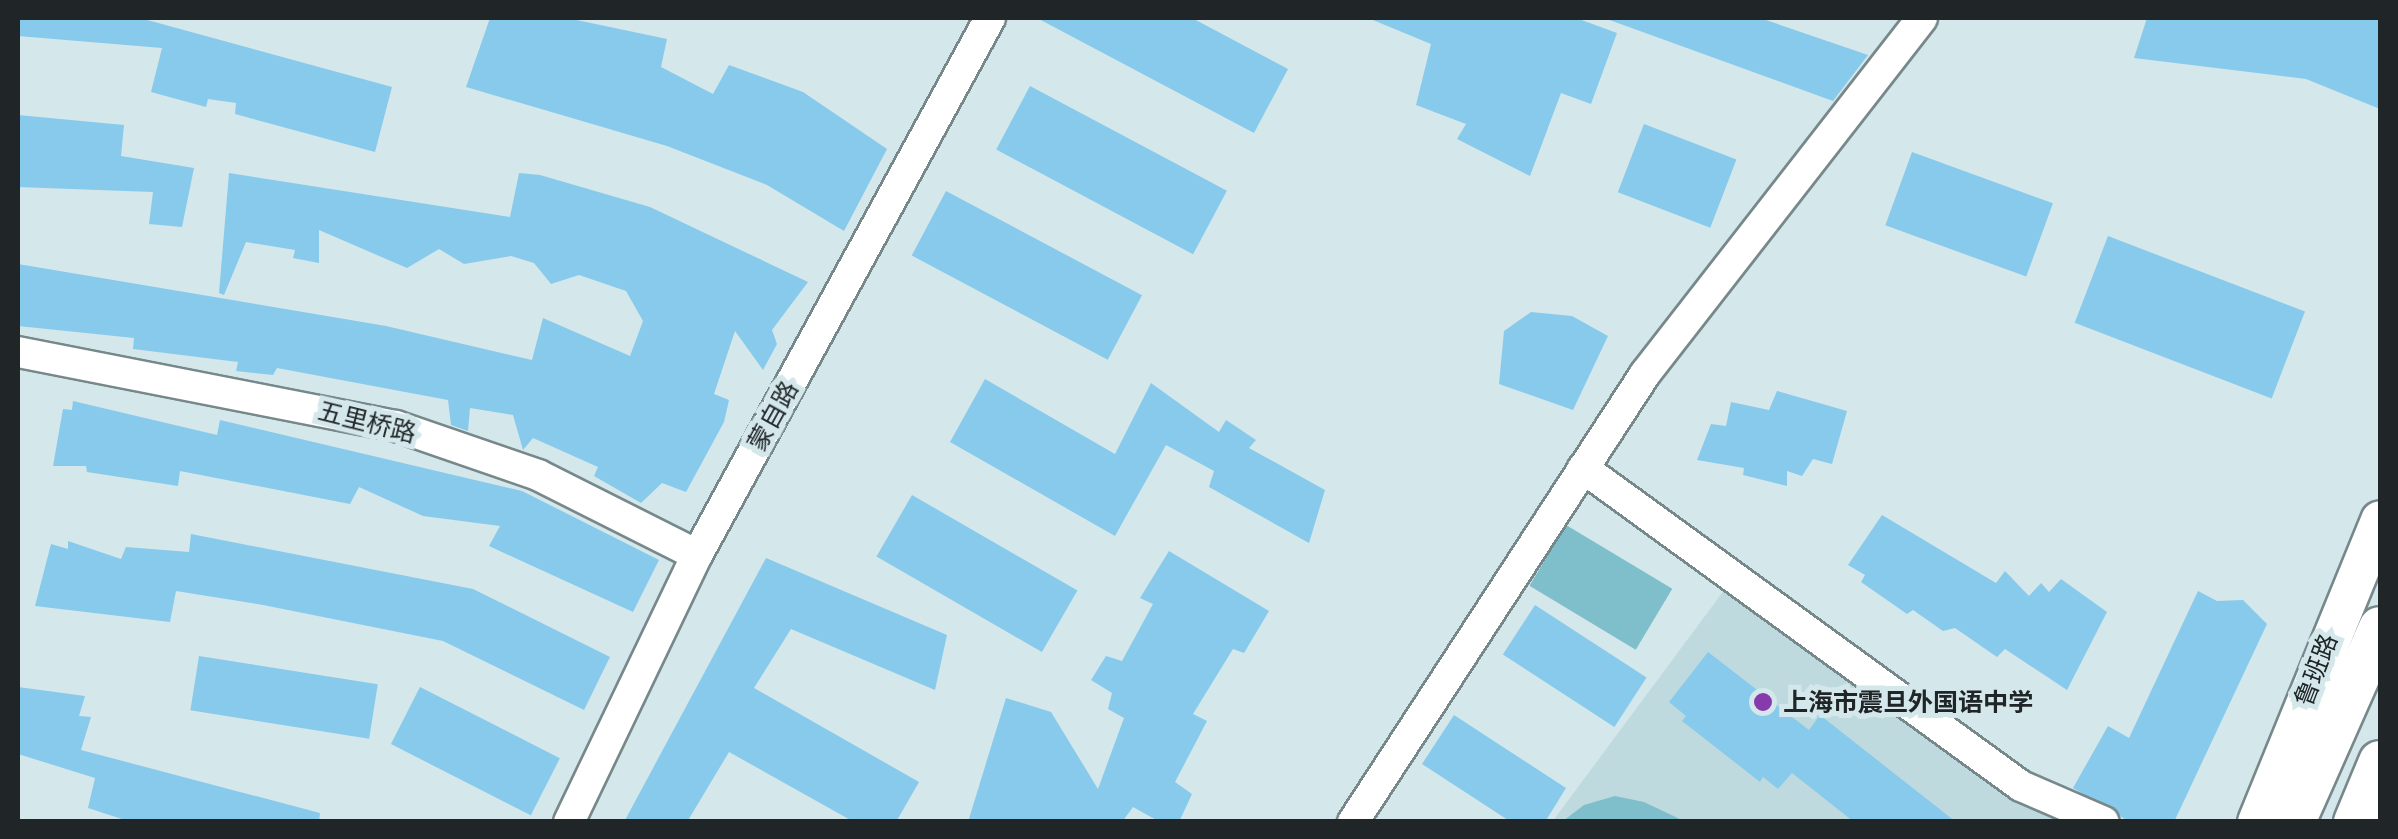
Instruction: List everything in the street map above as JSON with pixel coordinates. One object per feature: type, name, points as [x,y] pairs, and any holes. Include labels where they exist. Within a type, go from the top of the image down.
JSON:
[{"type":"highway","points":[[2294,822],[2380,628]]},
{"type":"highway","points":[[2355,822],[2380,762]]},
{"type":"main road","name":"鲁班路","points":[[2257,822],[2380,520]]},
{"type":"main road","points":[[2375,822],[2380,808]]},
{"type":"street","name":"蒙自路","points":[[569,822],[697,554],[990,18]]},
{"type":"street","points":[[1353,822],[1645,374],[1922,18]]},
{"type":"street","name":"五里桥路","points":[[18,352],[396,426],[538,476],[697,554]]},
{"type":"street","points":[[1583,468],[2022,786],[2104,822]]},
{"type":"shaded area","points":[[1566,525],[1672,589],[1636,650],[1529,586]]},
{"type":"shaded area","name":"上海市震旦外国语中学","points":[[1725,589],[2075,822],[1552,822]]},
{"type":"shaded area","points":[[1615,796],[1644,802],[1684,821],[1563,821],[1584,805]]},
{"type":"building","points":[[18,18],[140,18],[392,87],[375,152],[235,114],[236,103],[208,99],[206,107],[151,92],[162,48],[18,36]]},
{"type":"building","points":[[490,18],[567,18],[667,39],[661,67],[713,94],[729,65],[803,92],[887,149],[844,231],[767,185],[667,146],[466,87]]},
{"type":"building","points":[[1037,18],[1192,18],[1288,69],[1254,133]]},
{"type":"building","points":[[1368,18],[1576,18],[1617,33],[1591,104],[1561,93],[1530,176],[1457,139],[1466,124],[1416,105],[1431,44]]},
{"type":"building","points":[[1604,18],[1760,18],[1868,55],[1833,101]]},
{"type":"building","points":[[2147,18],[2380,18],[2380,109],[2306,79],[2134,58]]},
{"type":"building","points":[[1030,86],[1227,191],[1193,254],[996,150]]},
{"type":"building","points":[[18,115],[124,125],[121,156],[194,168],[182,227],[149,224],[153,192],[18,187]]},
{"type":"building","points":[[1644,124],[1736,159],[1710,228],[1618,192]]},
{"type":"building","points":[[1912,152],[2053,203],[2026,277],[1885,225]]},
{"type":"building","points":[[229,173],[510,217],[519,173],[540,175],[650,207],[808,282],[772,330],[777,344],[763,370],[735,331],[714,394],[729,400],[724,422],[686,492],[662,483],[641,503],[594,476],[598,467],[533,438],[523,450],[513,415],[470,408],[468,431],[451,425],[448,400],[277,368],[273,375],[236,371],[238,362],[133,349],[134,338],[18,326],[18,264],[386,326],[532,360],[543,318],[630,356],[643,321],[626,291],[579,275],[551,284],[534,263],[511,256],[464,264],[439,249],[407,268],[319,230],[319,263],[293,258],[295,250],[246,242],[224,295],[219,293]]},
{"type":"building","points":[[946,191],[1142,295],[1108,360],[912,255]]},
{"type":"building","points":[[2108,236],[2305,312],[2272,398],[2075,323]]},
{"type":"building","points":[[1531,312],[1572,316],[1608,336],[1573,410],[1499,384],[1504,331]]},
{"type":"building","points":[[985,379],[1115,454],[1151,383],[1219,432],[1226,420],[1256,440],[1249,448],[1325,490],[1309,543],[1209,487],[1214,471],[1166,445],[1115,536],[950,442]]},
{"type":"building","points":[[1777,391],[1847,411],[1832,464],[1813,459],[1802,476],[1787,471],[1787,486],[1743,475],[1744,468],[1697,460],[1711,424],[1726,426],[1731,402],[1769,410]]},
{"type":"building","points":[[73,401],[217,435],[220,420],[522,491],[659,560],[633,612],[489,546],[500,526],[423,516],[359,487],[350,504],[180,471],[178,486],[87,472],[86,466],[53,466],[63,409],[72,410]]},
{"type":"building","points":[[912,495],[1077,590],[1042,652],[876,556]]},
{"type":"building","points":[[1882,515],[1996,583],[2005,571],[2029,596],[2041,583],[2049,592],[2061,579],[2107,612],[2067,690],[2005,649],[1997,657],[1955,628],[1943,631],[1913,610],[1907,614],[1861,582],[1865,575],[1848,565]]},
{"type":"building","points":[[191,534],[473,589],[610,657],[584,710],[443,641],[263,605],[176,591],[170,622],[35,606],[51,544],[68,549],[68,541],[121,559],[126,547],[189,552]]},
{"type":"building","points":[[1169,551],[1269,611],[1244,653],[1233,649],[1193,714],[1207,721],[1175,782],[1192,794],[1179,822],[1160,822],[1133,807],[1122,822],[968,822],[1006,698],[1051,712],[1098,789],[1124,718],[1108,709],[1112,693],[1091,680],[1106,656],[1122,661],[1153,604],[1140,598]]},
{"type":"building","points":[[766,558],[947,635],[935,690],[791,629],[754,688],[919,782],[896,822],[854,822],[729,752],[687,822],[624,822]]},
{"type":"building","points":[[2198,591],[2217,601],[2243,600],[2267,624],[2174,822],[2130,822],[2073,788],[2108,726],[2129,738]]},
{"type":"building","points":[[1535,605],[1647,677],[1614,727],[1503,654]]},
{"type":"building","points":[[1708,652],[1809,730],[1820,715],[1956,822],[1854,822],[1792,773],[1778,789],[1763,777],[1760,782],[1682,721],[1686,716],[1669,702]]},
{"type":"building","points":[[199,656],[378,684],[369,739],[190,710]]},
{"type":"building","points":[[18,687],[85,696],[79,716],[91,717],[81,750],[320,813],[319,822],[131,822],[88,808],[95,778],[18,754]]},
{"type":"building","points":[[420,687],[560,758],[531,815],[391,744]]},
{"type":"building","points":[[1454,715],[1566,788],[1545,822],[1511,822],[1422,764]]},
{"type":"place","name":"上海市震旦外国语中学","points":[[1763,702]]}]
